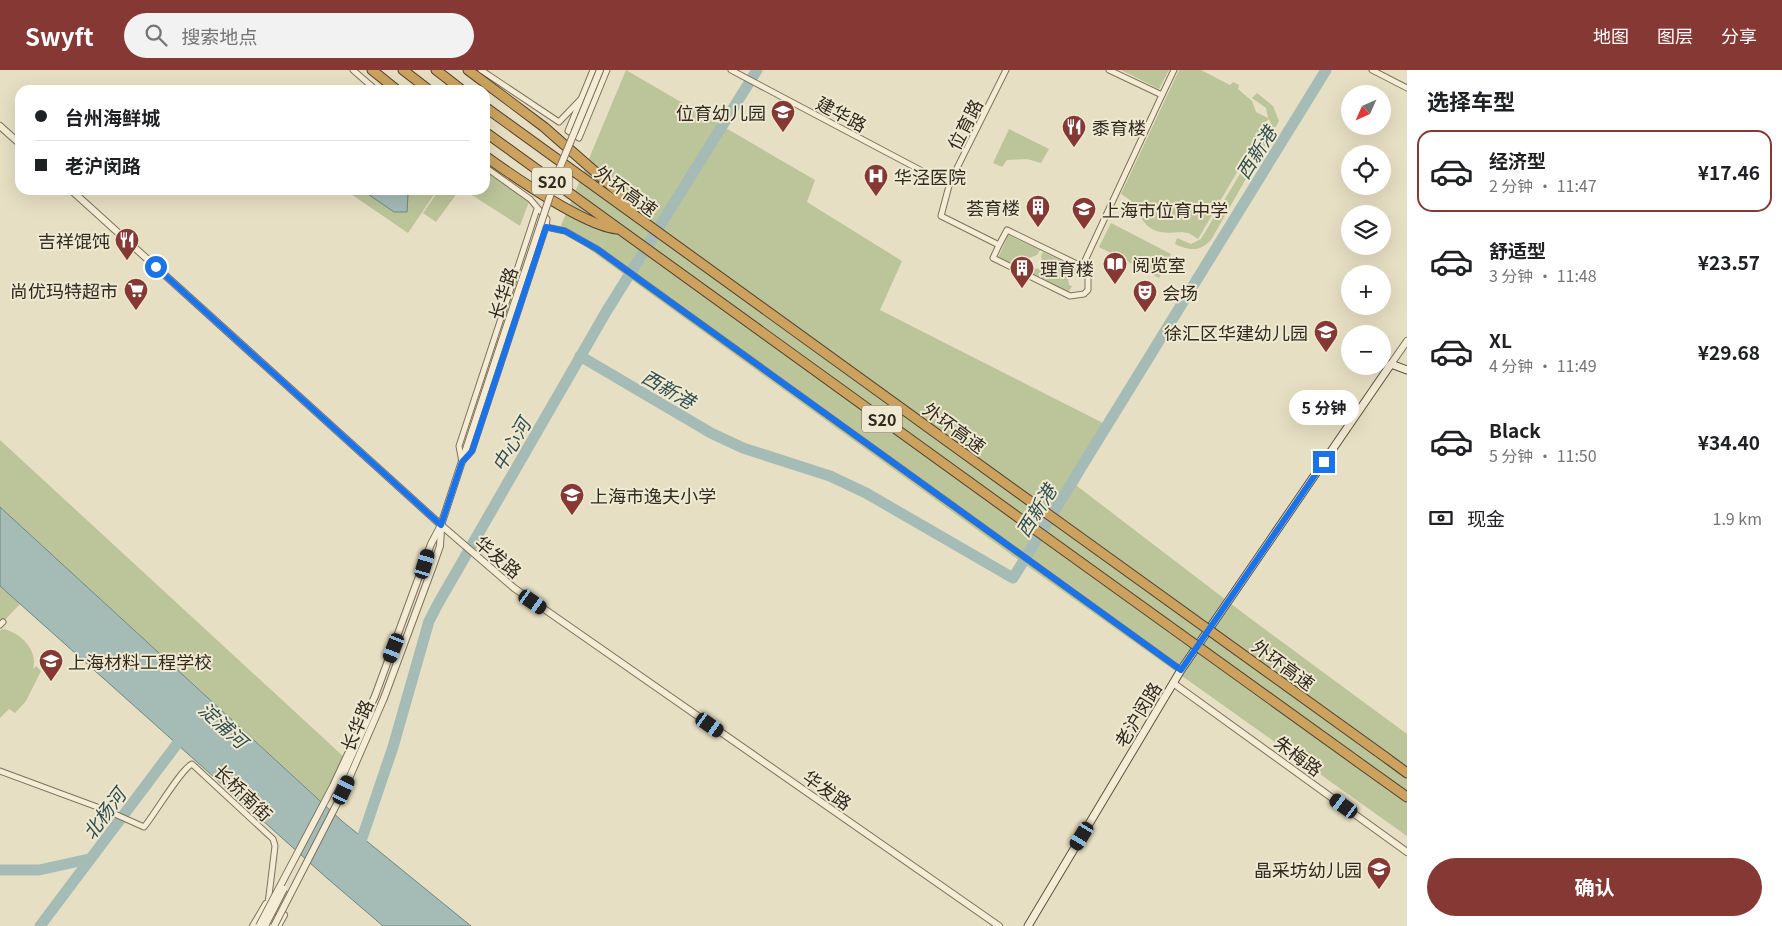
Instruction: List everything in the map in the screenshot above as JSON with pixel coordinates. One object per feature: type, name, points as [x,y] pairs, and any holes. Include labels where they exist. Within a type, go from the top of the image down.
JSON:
[{"type":"highway","points":[[372,70],[391,85]]},
{"type":"highway","points":[[403,70],[422,85]]},
{"type":"highway","points":[[436,70],[456,85]]},
{"type":"highway","points":[[468,70],[488,85]]},
{"type":"highway","points":[[490,87],[555,136],[625,198],[632,214]]},
{"type":"highway","name":"外环高速","points":[[490,111],[1407,773]]},
{"type":"highway","name":"外环高速","points":[[490,136],[1407,798]]},
{"type":"highway","points":[[490,159],[525,183],[604,228],[620,230]]},
{"type":"main road","points":[[1391,364],[1407,370]]},
{"type":"main road","name":"老沪闵路","points":[[1028,926],[1181,670],[1383,375]]},
{"type":"street","points":[[353,70],[370,85]]},
{"type":"street","points":[[481,70],[559,122],[582,98]]},
{"type":"street","points":[[593,70],[568,131],[579,138],[607,70]]},
{"type":"street","name":"长华路","points":[[259,926],[333,786],[375,696],[431,544],[441,525],[558,172],[600,70]]},
{"type":"street","name":"建华路","points":[[731,70],[941,181],[950,182]]},
{"type":"street","name":"位育路","points":[[999,245],[940,216],[950,182],[1006,70]]},
{"type":"street","points":[[1109,70],[1162,95]]},
{"type":"street","points":[[1082,267],[1174,70]]},
{"type":"street","points":[[1372,70],[1407,88]]},
{"type":"street","points":[[0,126],[15,140]]},
{"type":"street","points":[[490,171],[530,199],[547,219],[546,227],[565,231],[617,264],[1181,670]]},
{"type":"street","name":"华发路","points":[[77,195],[481,561],[541,608],[999,926]]},
{"type":"street","name":"长华路","points":[[462,462],[459,446],[537,209]]},
{"type":"street","name":"长华路","points":[[462,462],[472,451],[546,227]]},
{"type":"street","points":[[1006,230],[1082,267],[1088,272],[1088,290],[1084,294],[1070,296],[993,258],[999,245],[1006,230]]},
{"type":"street","points":[[1391,364],[1407,341]]},
{"type":"street","name":"长华路","points":[[274,926],[344,790],[384,698],[440,546],[441,525]]},
{"type":"street","name":"朱梅路","points":[[1173,683],[1407,852]]},
{"type":"street","name":"长华路","points":[[265,926],[347,768],[369,720],[375,696]]},
{"type":"street","name":"长桥南街","points":[[0,771],[113,813],[144,827],[186,767],[192,764],[273,839],[275,846],[268,904]]},
{"type":"street","points":[[253,926],[264,906],[268,904],[284,915],[278,926]]},
{"type":"green space","points":[[626,70],[815,180],[807,202],[902,261],[880,310],[1107,425],[1077,486],[1247,616],[1407,734],[1407,836],[1016,558],[560,228]]},
{"type":"green space","points":[[1121,70],[1169,70],[1159,89]]},
{"type":"green space","points":[[1179,70],[1201,70],[1230,85],[1233,82],[1239,85],[1238,89],[1252,101],[1256,112],[1268,118],[1266,108],[1252,98],[1257,93],[1273,106],[1279,121],[1211,240],[1202,247],[1194,249],[1175,244],[1177,238],[1191,244],[1201,239],[1271,122],[1268,119],[1198,239],[1184,232],[1164,233],[1154,230],[1145,223],[1131,202],[1121,194]]},
{"type":"green space","points":[[1009,129],[1049,149],[1041,163],[1027,159],[1007,160],[1002,167],[993,163]]},
{"type":"green space","points":[[490,171],[530,199],[520,226],[472,195],[490,195]]},
{"type":"green space","points":[[352,195],[434,195],[408,233]]},
{"type":"green space","points":[[436,195],[455,196],[436,222],[423,213]]},
{"type":"green space","points":[[1111,223],[1171,254],[1159,278],[1099,247]]},
{"type":"green space","points":[[1008,235],[1040,250],[1037,255],[1026,259],[1031,268],[1028,273],[998,258]]},
{"type":"green space","points":[[1043,252],[1079,269],[1076,274],[1068,279],[1069,285],[1072,286],[1068,293],[1032,275],[1034,269],[1044,268],[1041,256]]},
{"type":"green space","points":[[0,440],[344,757],[323,803],[0,507]]},
{"type":"green space","points":[[0,586],[20,604],[1,624],[0,623]]},
{"type":"green space","points":[[2,629],[15,633],[26,643],[33,655],[33,669],[36,666],[41,671],[26,701],[15,713],[9,709],[0,718],[0,631]]},
{"type":"water","points":[[369,195],[408,195],[407,212],[394,212]]},
{"type":"water","name":"淀浦河","points":[[0,507],[342,821],[471,926],[383,926],[328,879],[0,586]]},
{"type":"waterway","name":"中心河","points":[[358,850],[393,747],[429,621],[606,312],[757,70]]},
{"type":"waterway","name":"西新港","points":[[580,356],[711,433],[743,448],[830,476],[866,493],[1013,578],[1326,70]]},
{"type":"waterway","name":"北杨河","points":[[40,926],[186,732]]},
{"type":"waterway","points":[[0,870],[39,870],[89,859]]},
{"type":"place","name":"位育幼儿园","points":[[783,133]]},
{"type":"place","name":"黍育楼","points":[[1074,148]]},
{"type":"place","name":"华泾医院","points":[[876,197]]},
{"type":"place","name":"荟育楼","points":[[1038,228]]},
{"type":"place","name":"上海市位育中学","points":[[1084,230]]},
{"type":"place","name":"吉祥馄饨","points":[[127,261]]},
{"type":"place","name":"阅览室","points":[[1115,285]]},
{"type":"place","name":"理育楼","points":[[1022,289]]},
{"type":"place","name":"尚优玛特超市","points":[[136,311]]},
{"type":"place","name":"会场","points":[[1145,313]]},
{"type":"place","name":"徐汇区华建幼儿园","points":[[1326,353]]},
{"type":"place","name":"上海市逸夫小学","points":[[572,516]]},
{"type":"place","name":"上海材料工程学校","points":[[51,682]]},
{"type":"place","name":"晶采坊幼儿园","points":[[1379,890]]},
{"type":"route","points":[[156,267],[441,525],[462,462],[472,451],[546,227],[565,231],[597,249],[1181,670],[1324,462]]}]
